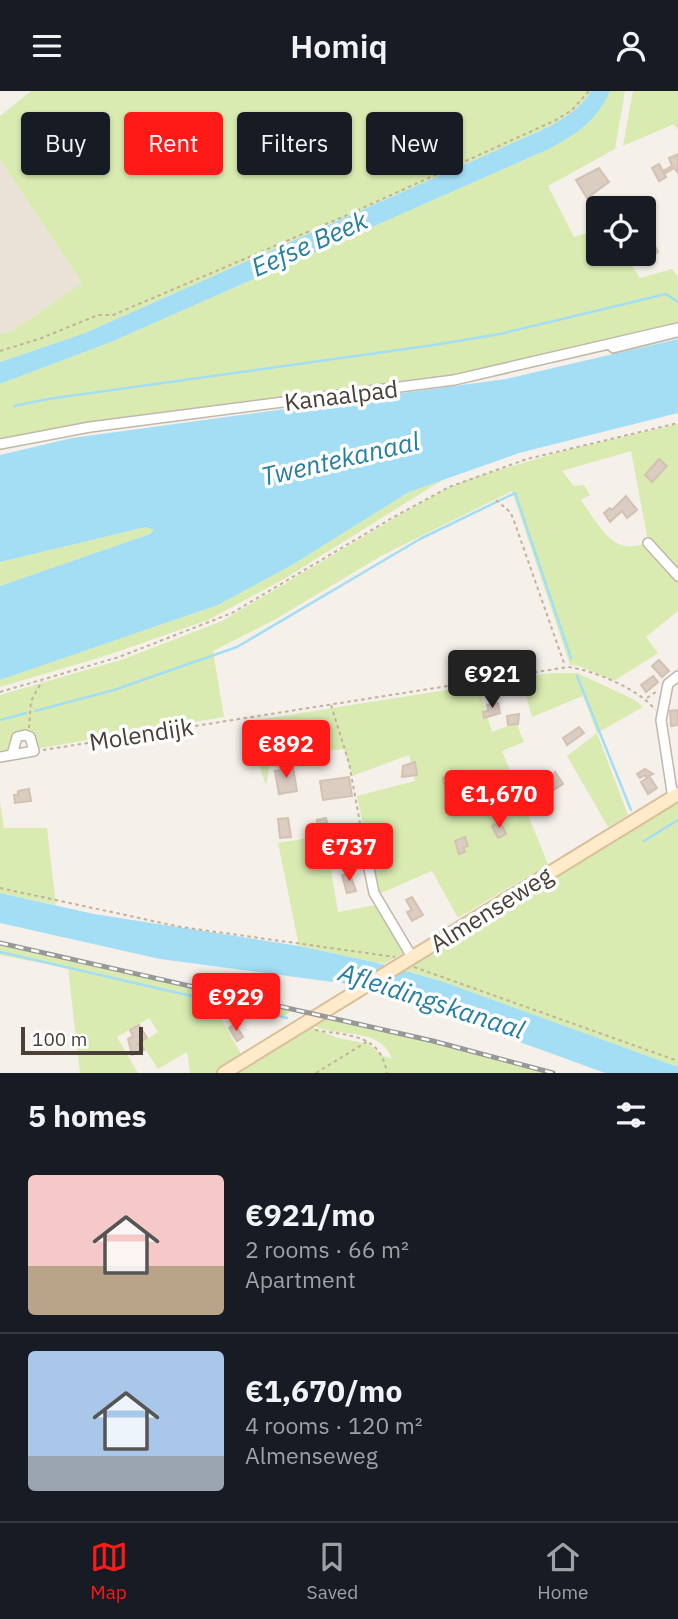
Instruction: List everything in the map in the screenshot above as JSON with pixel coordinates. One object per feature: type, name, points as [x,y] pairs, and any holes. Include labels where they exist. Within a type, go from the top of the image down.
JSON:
[{"type":"main road","name":"Almenseweg","points":[[224,1073],[675,796]]},
{"type":"street","name":"Kanaalpad","points":[[0,445],[90,427],[454,380],[678,328]]},
{"type":"street","points":[[648,543],[678,576]]},
{"type":"street","points":[[675,796],[661,720],[668,684],[678,676]]},
{"type":"street","points":[[0,757],[12,755],[34,751],[32,740],[25,735],[15,739],[12,755]]},
{"type":"street","name":"Almenseweg","points":[[368,864],[374,893],[406,961]]},
{"type":"lane","points":[[607,345],[613,350],[678,334]]},
{"type":"path","points":[[0,351],[39,339],[98,315],[113,315],[515,140],[563,116],[589,91]]},
{"type":"path","points":[[0,692],[119,657],[232,614],[392,517],[449,487],[527,459],[678,423]]},
{"type":"path","points":[[497,502],[510,512],[520,534],[565,667]]},
{"type":"path","name":"Molendijk","points":[[34,751],[565,667],[582,669],[646,698]]},
{"type":"path","points":[[25,735],[31,723],[31,701],[43,680]]},
{"type":"path","points":[[661,720],[646,698],[668,684]]},
{"type":"path","points":[[331,704],[349,763],[368,864]]},
{"type":"path","points":[[0,888],[169,925],[401,957],[419,970],[446,977],[678,1061]]},
{"type":"path","points":[[298,1027],[368,1041],[381,1052],[387,1073]]},
{"type":"path","points":[[316,1073],[368,1041]]},
{"type":"shaded area","points":[[0,160],[82,283],[12,331],[0,334]]},
{"type":"green space","points":[[31,91],[591,91],[583,102],[562,119],[463,165],[463,112],[366,112],[366,175],[441,175],[85,333],[0,362],[0,334],[12,331],[82,283],[0,160],[0,116]]},
{"type":"green space","points":[[610,91],[625,91],[615,149],[548,186],[574,237],[586,234],[586,266],[632,266],[640,278],[672,269],[678,277],[678,325],[468,373],[73,425],[0,442],[0,384],[111,342],[549,149],[585,126]]},
{"type":"green space","points":[[633,91],[678,91],[678,130],[674,124],[623,146]]},
{"type":"green space","points":[[678,424],[678,573],[648,541],[631,451],[562,471],[574,486],[584,485],[590,495],[581,500],[606,535],[622,545],[643,544],[678,581],[678,611],[646,637],[658,653],[614,681],[579,666],[570,665],[512,491],[381,556],[274,620],[213,651],[224,717],[35,749],[33,740],[16,734],[6,752],[0,754],[0,695],[124,659],[222,621],[448,488],[563,451]]},
{"type":"green space","points":[[444,479],[284,579],[208,620],[105,656],[0,687],[0,680],[218,605],[292,565],[409,492]]},
{"type":"green space","points":[[146,527],[154,530],[150,534],[0,586],[0,562]]},
{"type":"green space","points":[[550,673],[577,673],[635,700],[643,707],[597,733],[583,696],[532,717],[521,678]]},
{"type":"green space","points":[[478,685],[492,732],[516,723],[524,742],[502,751],[548,864],[458,918],[432,871],[379,894],[375,882],[357,796],[415,781],[409,755],[352,776],[344,749],[271,757],[266,786],[245,722]]},
{"type":"green space","points":[[597,733],[628,815],[608,827],[567,756]]},
{"type":"green space","points":[[678,798],[678,1067],[404,970]]},
{"type":"green space","points":[[0,801],[4,828],[47,828],[56,905],[0,893]]},
{"type":"green space","points":[[357,830],[364,864],[331,870],[338,912],[376,905],[402,946],[403,953],[384,964],[299,946],[278,843]]},
{"type":"green space","points":[[0,944],[294,1009],[283,1017],[212,1003],[241,1054],[296,1021],[338,1038],[369,1044],[381,1055],[392,1059],[386,1048],[377,1041],[355,1034],[331,1031],[310,1023],[321,1015],[556,1073],[190,1073],[187,1052],[158,1069],[141,1043],[158,1032],[149,1018],[117,1037],[138,1073],[80,1073],[68,968],[0,955]]},
{"type":"water","name":"Eefse Beek","points":[[591,91],[610,91],[599,111],[585,126],[549,149],[111,342],[0,384],[0,362],[85,333],[441,175],[463,175],[463,165],[536,133],[562,119],[583,102]]},
{"type":"water","name":"Twentekanaal","points":[[678,339],[678,413],[519,453],[409,492],[292,565],[218,605],[0,680],[0,586],[150,534],[154,530],[146,527],[0,562],[0,455],[72,438],[506,379]]},
{"type":"water","name":"Afleidingskanaal","points":[[0,893],[94,914],[299,946],[374,962],[441,981],[678,1067],[678,1073],[605,1073],[445,1015],[348,984],[160,959],[0,923]]},
{"type":"building","points":[[678,154],[678,173],[674,168],[664,174],[663,171],[672,166],[669,158]]},
{"type":"building","points":[[659,164],[666,177],[659,181],[652,168]]},
{"type":"building","points":[[599,168],[609,182],[586,196],[576,180]]},
{"type":"building","points":[[659,459],[667,466],[652,482],[645,475]]},
{"type":"building","points":[[626,496],[637,510],[627,518],[622,511],[610,522],[604,513],[610,508],[612,510]]},
{"type":"building","points":[[659,660],[669,671],[662,677],[652,666]]},
{"type":"building","points":[[653,676],[658,682],[646,692],[641,685]]},
{"type":"building","points":[[498,703],[500,713],[484,718],[483,712],[488,711],[487,705]]},
{"type":"building","points":[[678,710],[678,725],[671,726],[670,711]]},
{"type":"building","points":[[519,714],[518,724],[508,725],[507,716]]},
{"type":"building","points":[[579,727],[584,733],[567,745],[563,738]]},
{"type":"building","points":[[415,762],[417,775],[402,777],[403,766]]},
{"type":"building","points":[[289,763],[290,769],[293,768],[297,791],[279,794],[275,771],[281,770],[280,765]]},
{"type":"building","points":[[645,769],[653,774],[649,776],[657,788],[648,794],[641,782],[647,778],[645,775],[640,778],[637,774]]},
{"type":"building","points":[[555,772],[563,784],[555,789],[550,780]]},
{"type":"building","points":[[453,775],[457,796],[448,798],[443,778]]},
{"type":"building","points":[[349,777],[352,796],[323,800],[320,781]]},
{"type":"building","points":[[535,778],[538,786],[531,789],[540,806],[532,811],[524,781]]},
{"type":"building","points":[[545,778],[550,780],[555,789],[547,793],[540,781]]},
{"type":"building","points":[[481,786],[483,793],[465,797],[466,790]]},
{"type":"building","points":[[29,789],[31,801],[15,803],[14,795],[18,795],[18,791]]},
{"type":"building","points":[[288,818],[291,837],[280,838],[278,819]]},
{"type":"building","points":[[326,818],[329,832],[319,834],[317,820]]},
{"type":"building","points":[[500,822],[506,834],[498,838],[492,826]]},
{"type":"building","points":[[465,837],[468,846],[463,847],[465,852],[459,854],[455,841]]},
{"type":"building","points":[[350,874],[356,891],[347,893],[342,875]]},
{"type":"building","points":[[412,897],[423,915],[412,921],[407,912],[412,910],[406,900]]},
{"type":"building","points":[[235,1024],[243,1037],[237,1041],[229,1028]]},
{"type":"building","points":[[139,1025],[147,1038],[136,1045],[141,1044],[144,1050],[132,1055],[128,1039],[133,1036],[130,1030]]},
{"type":"waterway","points":[[14,406],[500,334],[666,294],[678,302]]},
{"type":"waterway","points":[[35,711],[114,690],[237,647],[420,539],[515,493],[571,658]]},
{"type":"waterway","points":[[577,676],[631,810]]},
{"type":"waterway","points":[[0,720],[26,713]]},
{"type":"waterway","points":[[644,841],[678,820]]},
{"type":"waterway","points":[[0,952],[287,1018]]},
{"type":"railway","points":[[0,943],[433,1041],[553,1073]]}]
